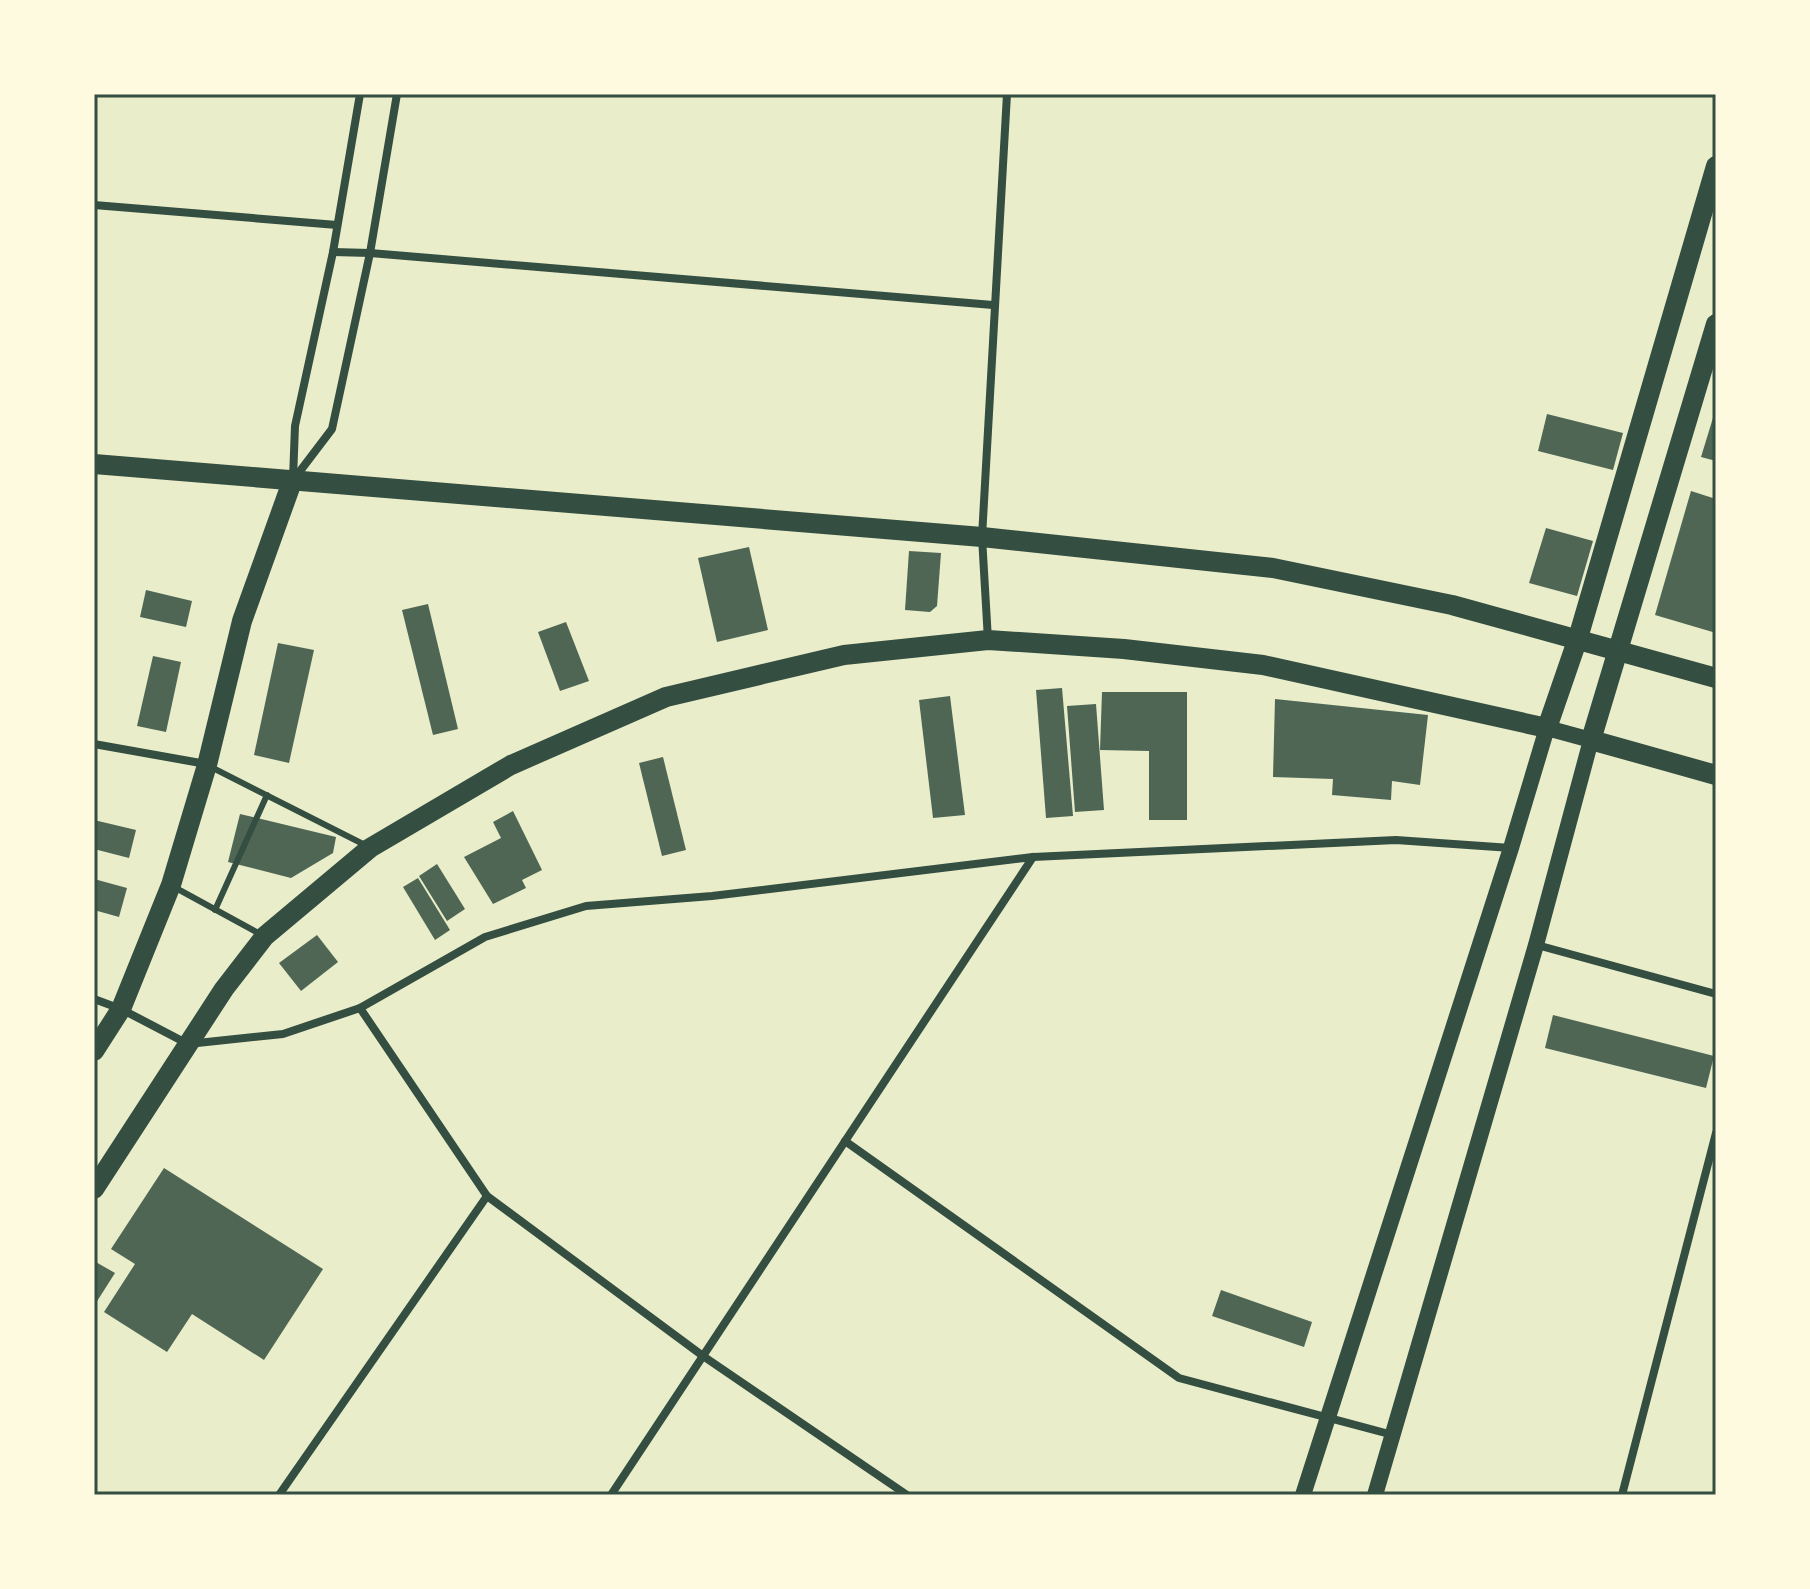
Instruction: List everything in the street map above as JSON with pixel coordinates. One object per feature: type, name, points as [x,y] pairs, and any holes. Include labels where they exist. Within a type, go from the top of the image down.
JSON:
[{"type":"main road","points":[[1303,1495],[1578,638],[1716,166]]},
{"type":"main road","points":[[1375,1495],[1536,945],[1591,740],[1716,324]]},
{"type":"main road","points":[[94,464],[982,537],[1273,568],[1452,605],[1716,678]]},
{"type":"main road","points":[[94,1051],[121,1009],[171,885],[207,765],[242,621],[293,479]]},
{"type":"main road","points":[[94,1189],[224,989],[265,936],[370,848],[511,765],[666,697],[844,655],[988,640],[1124,649],[1263,665],[1547,728],[1716,775]]},
{"type":"street","points":[[293,479],[295,426],[333,252],[360,94]]},
{"type":"street","points":[[293,479],[332,429],[370,253],[397,94]]},
{"type":"street","points":[[988,640],[982,537],[1007,94]]},
{"type":"street","points":[[94,205],[337,225]]},
{"type":"street","points":[[333,252],[993,305]]},
{"type":"street","points":[[94,744],[207,765]]},
{"type":"street","points":[[94,999],[121,1009],[188,1044],[283,1034],[360,1008],[485,937],[586,906],[712,896],[1033,857],[1396,840],[1511,848]]},
{"type":"street","points":[[611,1495],[1033,857]]},
{"type":"street","points":[[1536,945],[1716,994]]},
{"type":"street","points":[[360,1008],[487,1196],[703,1356],[907,1495]]},
{"type":"street","points":[[1622,1495],[1716,1133]]},
{"type":"street","points":[[845,1141],[1179,1378],[1393,1435]]},
{"type":"street","points":[[279,1495],[487,1196]]},
{"type":"lane","points":[[207,765],[370,848]]},
{"type":"lane","points":[[215,910],[267,795]]},
{"type":"lane","points":[[171,885],[265,936]]},
{"type":"building","points":[[1716,408],[1716,461],[1701,457]]},
{"type":"building","points":[[1547,414],[1623,433],[1613,470],[1538,451]]},
{"type":"building","points":[[1691,491],[1716,499],[1716,633],[1655,615]]},
{"type":"building","points":[[1546,528],[1593,541],[1577,596],[1529,583]]},
{"type":"building","points":[[749,547],[768,630],[717,642],[698,558]]},
{"type":"building","points":[[909,551],[941,553],[937,606],[930,612],[905,610]]},
{"type":"building","points":[[146,590],[192,601],[186,627],[140,617]]},
{"type":"building","points":[[428,604],[458,729],[433,735],[402,610]]},
{"type":"building","points":[[566,622],[589,681],[560,691],[538,632]]},
{"type":"building","points":[[278,643],[314,650],[289,763],[254,755]]},
{"type":"building","points":[[153,656],[181,662],[166,732],[137,726]]},
{"type":"building","points":[[1062,688],[1073,816],[1046,818],[1036,690]]},
{"type":"building","points":[[1102,692],[1187,692],[1187,820],[1149,820],[1149,751],[1100,750]]},
{"type":"building","points":[[950,696],[965,815],[933,818],[919,700]]},
{"type":"building","points":[[1275,699],[1428,715],[1420,785],[1392,781],[1391,800],[1332,795],[1333,779],[1273,777]]},
{"type":"building","points":[[1096,704],[1104,810],[1075,812],[1067,706]]},
{"type":"building","points":[[663,757],[686,850],[662,856],[639,763]]},
{"type":"building","points":[[513,811],[542,870],[522,880],[526,888],[493,904],[464,857],[501,838],[493,822]]},
{"type":"building","points":[[240,814],[336,837],[333,853],[291,878],[228,862]]},
{"type":"building","points":[[94,820],[136,830],[129,858],[94,849]]},
{"type":"building","points":[[437,864],[465,909],[447,921],[419,876]]},
{"type":"building","points":[[418,878],[450,930],[435,940],[403,887]]},
{"type":"building","points":[[94,879],[127,888],[119,917],[94,910]]},
{"type":"building","points":[[317,935],[338,962],[301,991],[279,963]]},
{"type":"building","points":[[1553,1015],[1714,1056],[1706,1088],[1545,1048]]},
{"type":"building","points":[[164,1168],[323,1269],[264,1360],[192,1314],[167,1352],[104,1312],[135,1264],[111,1249]]},
{"type":"building","points":[[94,1261],[115,1273],[94,1306]]},
{"type":"building","points":[[1221,1290],[1312,1322],[1304,1347],[1212,1316]]}]
